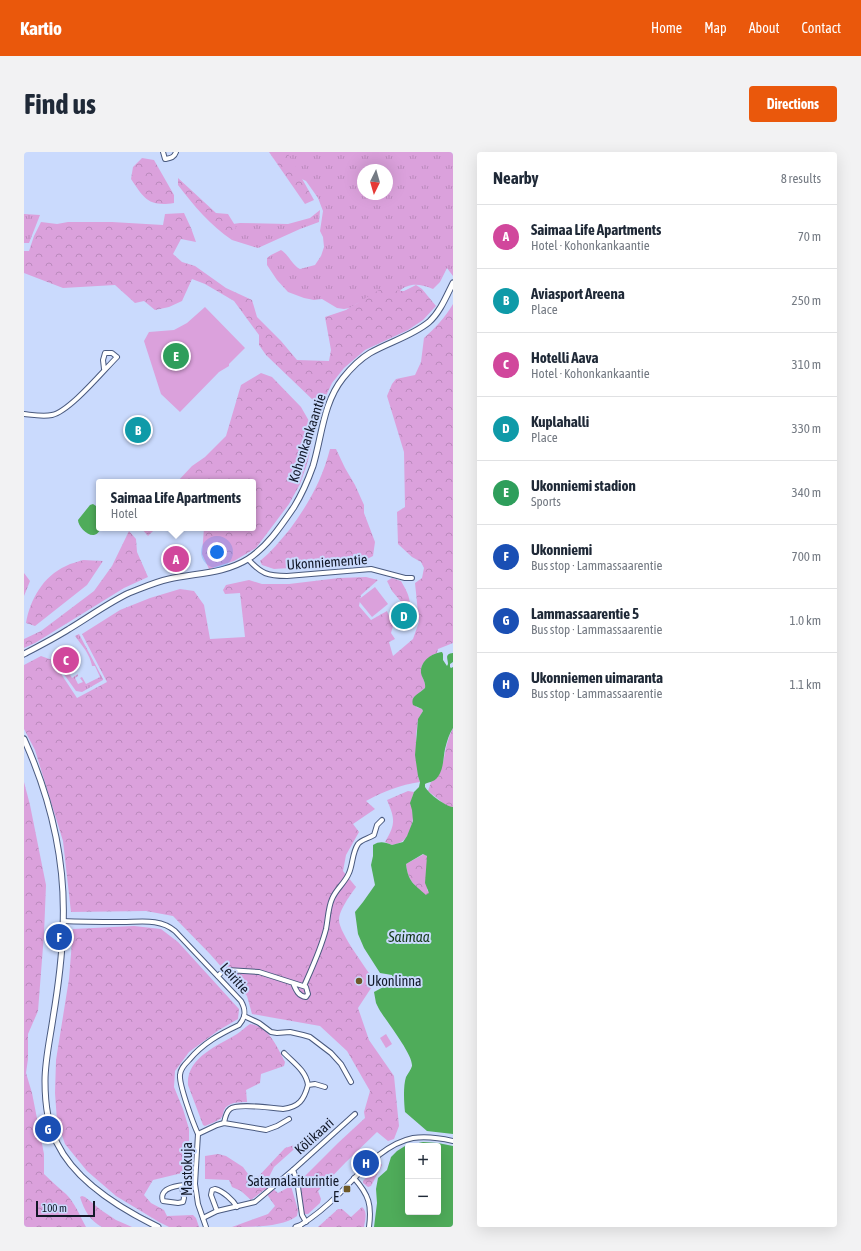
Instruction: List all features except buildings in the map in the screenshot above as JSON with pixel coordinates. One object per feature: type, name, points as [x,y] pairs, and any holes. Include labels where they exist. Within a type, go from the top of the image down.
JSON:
[{"type":"street","points":[[163,152],[164,159],[175,156],[176,152]]},
{"type":"street","name":"Kohonkankaantie","points":[[24,654],[53,639],[109,603],[128,594],[149,585],[169,579],[225,569],[248,559],[264,546],[299,499],[313,466],[324,416],[328,405],[343,379],[354,366],[371,353],[409,334],[429,321],[438,312],[453,284]]},
{"type":"street","points":[[24,414],[46,416],[53,415],[61,411],[88,387],[104,369]]},
{"type":"street","name":"Ukonniementie","points":[[248,559],[260,571],[274,576],[372,569],[405,578],[412,578]]},
{"type":"street","points":[[24,739],[42,782],[56,833],[62,883],[63,921],[58,982],[45,1075],[46,1103],[52,1130],[64,1155],[73,1167],[88,1182],[124,1208],[158,1227]]},
{"type":"street","points":[[293,983],[297,993],[306,997],[308,994],[305,987],[325,930],[331,900],[348,874],[353,854],[357,846],[363,840],[374,835],[377,825],[382,820]]},
{"type":"street","name":"Leiritie","points":[[63,921],[148,921],[165,925],[175,931],[241,1001],[245,1009],[242,1021],[202,1046],[194,1053],[181,1070],[181,1085],[198,1134]]},
{"type":"street","points":[[218,976],[223,971],[259,972],[305,987]]},
{"type":"street","points":[[244,1016],[259,1023],[271,1032],[290,1032],[310,1037],[331,1053],[341,1064],[351,1082]]},
{"type":"street","points":[[284,1053],[307,1078],[308,1085],[301,1100],[296,1106],[283,1109],[237,1106],[231,1107],[228,1110],[224,1123],[266,1130],[277,1126],[288,1119]]},
{"type":"street","points":[[308,1085],[315,1084],[325,1087]]},
{"type":"street","name":"Kölikaari","points":[[306,1222],[302,1215],[297,1180],[293,1170],[355,1114]]},
{"type":"street","name":"Mastokuja","points":[[206,1227],[198,1204],[195,1184],[198,1134],[224,1123]]},
{"type":"street","points":[[299,1227],[327,1205],[383,1152],[396,1144],[405,1140],[425,1137],[453,1141]]},
{"type":"street","points":[[203,1218],[216,1211],[255,1202],[293,1170]]},
{"type":"street","points":[[354,1178],[363,1188],[368,1198],[370,1213],[369,1227]]},
{"type":"street","points":[[182,1186],[184,1198],[183,1202],[174,1203],[163,1201],[162,1194],[171,1187],[195,1184]]},
{"type":"street","points":[[216,1211],[211,1195],[212,1190],[215,1189],[221,1191],[235,1202],[237,1207]]},
{"type":"green space","points":[[269,152],[287,152],[314,200],[305,204]]},
{"type":"green space","points":[[272,152],[453,152],[453,276],[447,268],[440,282],[433,289],[419,285],[411,285],[399,292],[358,303],[350,308],[344,309],[337,308],[322,299],[314,300],[304,298],[288,292],[277,280],[267,265],[267,258],[281,250],[300,269],[315,265],[321,256],[324,247],[323,237],[320,231],[323,211],[318,198],[306,181],[289,173]]},
{"type":"green space","points":[[142,158],[154,160],[174,195],[174,203],[158,204],[143,196],[131,179],[133,167]]},
{"type":"green space","points":[[178,178],[216,213],[228,214],[236,227],[232,240],[209,222],[196,208],[178,185]]},
{"type":"green space","points":[[320,210],[319,222],[258,248],[232,240],[233,224],[288,224],[310,218]]},
{"type":"green space","points":[[184,213],[196,242],[181,239],[173,254],[182,262],[195,266],[226,288],[252,300],[257,317],[281,341],[297,360],[329,361],[331,350],[325,317],[346,310],[379,290],[404,291],[416,285],[422,289],[436,306],[423,320],[408,330],[365,350],[344,368],[332,383],[323,402],[314,401],[266,355],[259,345],[259,335],[234,301],[205,284],[192,279],[182,301],[169,307],[155,310],[144,301],[135,303],[115,285],[63,288],[24,273],[24,251],[29,251],[41,222],[57,224],[68,222],[112,222],[163,225],[165,214]]},
{"type":"green space","points":[[24,214],[40,215],[29,243],[24,243]]},
{"type":"green space","points":[[453,304],[453,643],[438,649],[437,653],[424,663],[421,672],[425,688],[413,698],[416,707],[422,709],[423,711],[418,720],[416,735],[418,776],[420,782],[392,789],[366,801],[375,809],[353,824],[359,832],[346,855],[343,871],[356,887],[343,907],[339,920],[340,926],[348,942],[375,982],[358,1008],[369,1040],[394,1076],[399,1126],[394,1139],[388,1141],[377,1132],[318,1191],[321,1199],[320,1203],[308,1214],[304,1214],[300,1181],[365,1118],[364,1112],[370,1091],[347,1051],[320,1026],[252,1014],[247,996],[210,954],[173,916],[146,911],[71,912],[63,841],[35,750],[24,729],[24,665],[41,656],[52,660],[77,698],[107,682],[82,634],[120,610],[150,598],[180,589],[194,591],[204,605],[210,639],[245,637],[240,593],[225,594],[223,590],[226,585],[249,580],[262,584],[289,584],[339,578],[366,577],[378,580],[361,595],[359,606],[371,620],[387,611],[393,626],[391,633],[395,639],[389,642],[393,656],[413,639],[419,622],[415,583],[422,578],[424,568],[421,562],[412,557],[398,544],[397,512],[405,507],[404,452],[387,396],[396,379],[415,375],[421,362],[424,338],[447,314]]},
{"type":"green space","points":[[205,307],[245,348],[229,364],[229,366],[219,372],[180,412],[161,394],[144,341],[149,332],[174,330],[187,323]]},
{"type":"green space","points":[[261,373],[272,377],[301,407],[309,421],[313,440],[300,484],[289,504],[256,548],[234,561],[209,569],[202,554],[204,531],[256,531],[256,479],[180,479],[192,466],[205,457],[226,436],[241,385]]},
{"type":"green space","points":[[330,449],[336,449],[364,505],[364,513],[375,542],[373,556],[367,559],[346,563],[305,567],[274,569],[262,565],[260,561],[272,550],[290,529],[309,500],[319,481]]},
{"type":"green space","points":[[129,531],[136,539],[137,552],[148,577],[124,588],[35,643],[24,648],[24,639],[41,631],[94,591],[112,566]]},
{"type":"green space","points":[[144,531],[153,531],[148,536]]},
{"type":"green space","points":[[83,560],[103,561],[87,585],[35,626],[26,623],[34,597],[44,582],[58,570]]},
{"type":"green space","points":[[24,573],[30,581],[24,596]]},
{"type":"green space","points":[[392,578],[401,581],[406,589],[410,605],[403,604],[392,591],[387,581]]},
{"type":"green space","points":[[375,587],[388,604],[372,617],[358,600]]},
{"type":"green space","points":[[79,634],[103,679],[82,692],[76,691],[53,659],[55,651],[58,653],[61,663],[62,662],[72,678],[78,674],[75,678],[78,684],[83,682],[80,678],[82,677],[86,684],[100,677],[95,666],[92,666],[91,660],[75,636]]},
{"type":"green space","points":[[453,728],[453,807],[448,807],[428,791],[431,782],[436,779],[442,766],[447,743]]},
{"type":"green space","points":[[24,782],[46,885],[38,1011],[28,1034],[28,1059],[26,1073],[32,1093],[44,1154],[44,1174],[66,1194],[75,1205],[86,1227],[24,1227]]},
{"type":"green space","points":[[408,791],[414,792],[411,802],[413,817],[412,824],[405,839],[392,845],[385,842],[393,826],[392,812],[387,800]]},
{"type":"green space","points":[[424,854],[427,856],[427,890],[430,893],[426,896],[410,879],[406,864]]},
{"type":"green space","points":[[134,926],[161,929],[178,942],[239,1009],[238,1019],[219,1030],[189,1052],[175,1071],[174,1087],[189,1129],[189,1152],[182,1173],[153,1180],[144,1195],[151,1203],[164,1210],[167,1216],[193,1215],[196,1218],[199,1227],[169,1227],[116,1196],[87,1171],[65,1144],[57,1121],[55,1093],[56,1060],[69,979],[73,929]]},
{"type":"green space","points":[[250,1024],[262,1029],[272,1038],[285,1062],[284,1066],[261,1074],[260,1083],[246,1090],[247,1102],[228,1105],[221,1118],[205,1126],[203,1125],[188,1085],[192,1067],[197,1060],[212,1048],[239,1033]]},
{"type":"green space","points":[[386,1034],[392,1044],[386,1048],[380,1038]]},
{"type":"green space","points":[[301,1143],[274,1167],[266,1183],[278,1193],[291,1186],[298,1210],[297,1216],[291,1220],[276,1224],[232,1227],[268,1214],[275,1206],[264,1190],[251,1200],[241,1191],[232,1187],[229,1180],[205,1179],[205,1156],[218,1154],[226,1156],[243,1167],[248,1174],[256,1179],[285,1148]]},
{"type":"green space","points":[[380,1163],[382,1165],[371,1186],[368,1187],[363,1183],[363,1181]]},
{"type":"green space","points":[[82,1196],[116,1220],[132,1227],[102,1227],[98,1225],[94,1222],[83,1206],[80,1197]]},
{"type":"green space","points":[[362,1207],[366,1214],[364,1227],[318,1227],[338,1209],[342,1209],[351,1217]]},
{"type":"water","points":[[93,504],[96,506],[96,531],[99,531],[94,535],[91,535],[83,530],[78,522],[90,505]]},
{"type":"water","name":"Saimaa","points":[[442,652],[443,660],[447,666],[447,656],[448,654],[453,653],[453,662],[450,664],[450,667],[453,667],[453,728],[449,735],[439,776],[435,780],[425,784],[425,787],[438,799],[453,807],[453,1134],[427,1131],[405,1112],[404,1085],[406,1077],[412,1066],[411,1061],[404,1046],[379,1009],[374,992],[389,984],[393,980],[392,975],[380,973],[364,948],[358,934],[355,912],[375,885],[371,865],[373,845],[382,842],[392,845],[403,842],[413,821],[410,803],[414,792],[419,787],[420,782],[415,755],[418,719],[423,711],[422,709],[413,705],[412,702],[414,697],[425,688],[421,673],[422,665],[427,658]],"holes":[[[423,854],[427,856],[425,883],[429,893],[426,895],[410,879],[406,864]]]},
{"type":"water","points":[[441,1144],[453,1146],[453,1227],[374,1227],[378,1178],[387,1170],[391,1157],[405,1146],[405,1215],[441,1215]]},
{"type":"place","name":"Ukonniemi stadion","points":[[176,356]]},
{"type":"place","name":"Aviasport Areena","points":[[138,430]]},
{"type":"place","name":"Saimaa Life Apartments","points":[[176,559]]},
{"type":"place","name":"Kuplahalli","points":[[404,616]]},
{"type":"place","name":"Hotelli Aava","points":[[66,660]]},
{"type":"place","name":"Ukonniemi","points":[[59,937]]},
{"type":"place","name":"Ukonlinna","points":[[359,981]]},
{"type":"place","name":"Lammassaarentie 5","points":[[48,1129]]},
{"type":"place","name":"Ukonniemen uimaranta","points":[[366,1163]]},
{"type":"place","name":"Satamalaiturintie E","points":[[347,1189]]}]
